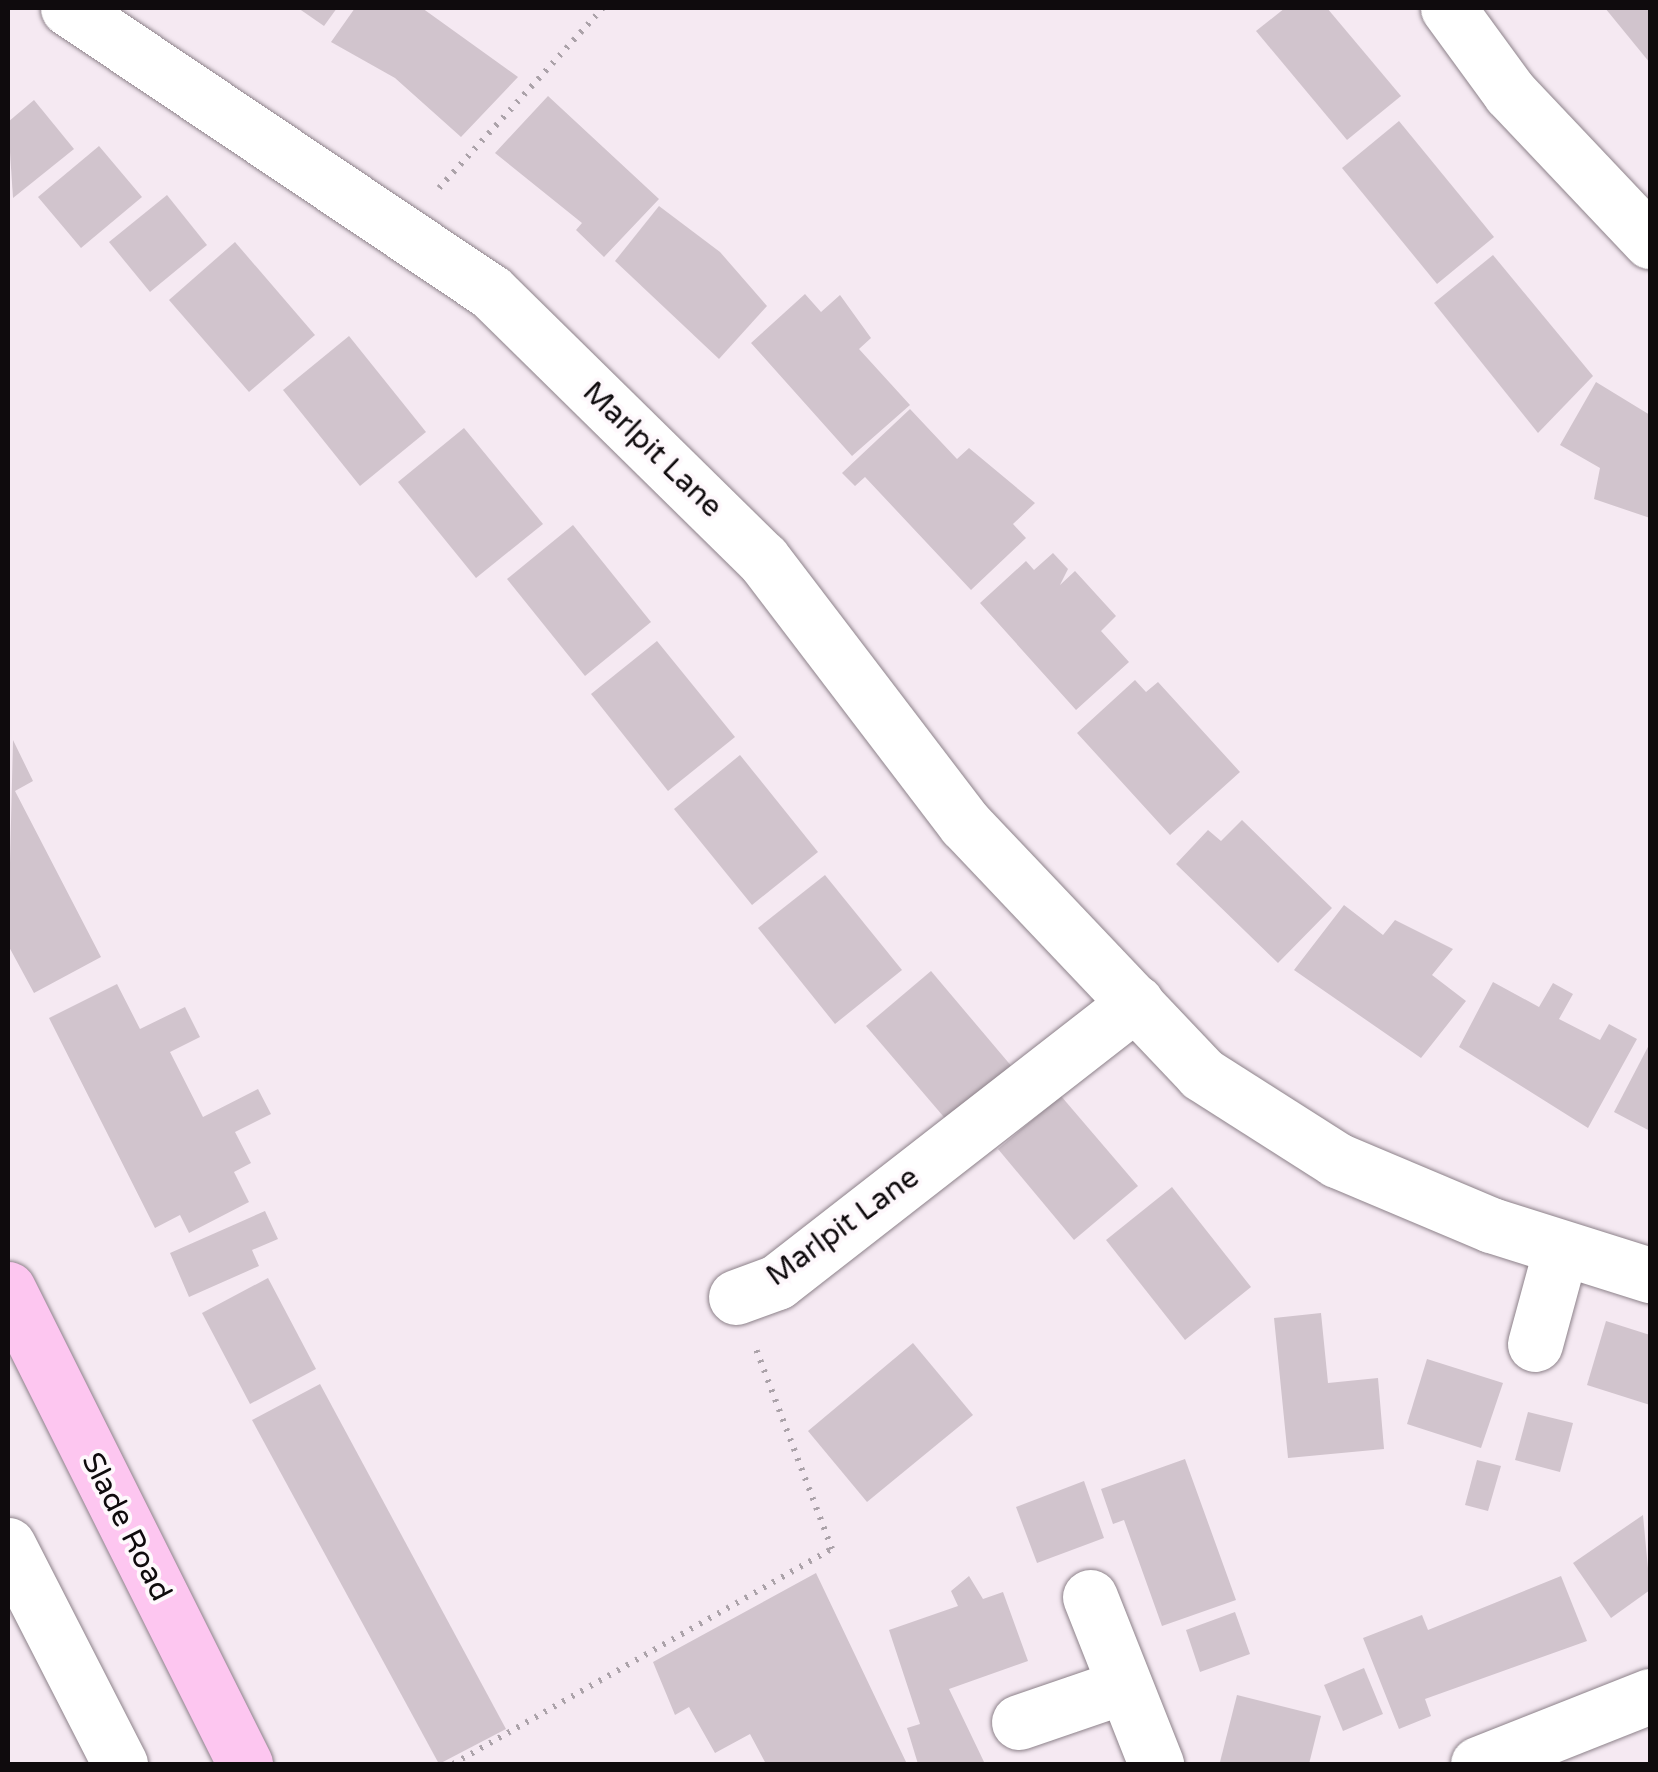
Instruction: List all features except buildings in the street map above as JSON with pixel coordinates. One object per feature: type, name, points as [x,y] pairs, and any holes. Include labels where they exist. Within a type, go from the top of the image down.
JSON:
[{"type":"main road","name":"Slade Road","points":[[8,1289],[245,1764]]},
{"type":"street","name":"Marlpit Lane","points":[[68,8],[491,292],[763,559],[964,824],[1202,1074],[1337,1160],[1560,1248],[1650,1275]]},
{"type":"street","points":[[1448,8],[1510,93],[1650,241]]},
{"type":"street","name":"Marlpit Lane","points":[[736,1297],[777,1282],[1136,1003]]},
{"type":"street","points":[[1535,1344],[1560,1248]]},
{"type":"street","points":[[14,1574],[120,1764]]},
{"type":"street","points":[[1090,1598],[1156,1764]]},
{"type":"street","points":[[1019,1722],[1124,1686]]},
{"type":"street","points":[[1478,1764],[1650,1696]]},
{"type":"path","points":[[400,231],[603,8]]},
{"type":"path","points":[[453,1764],[832,1549],[736,1297]]}]
